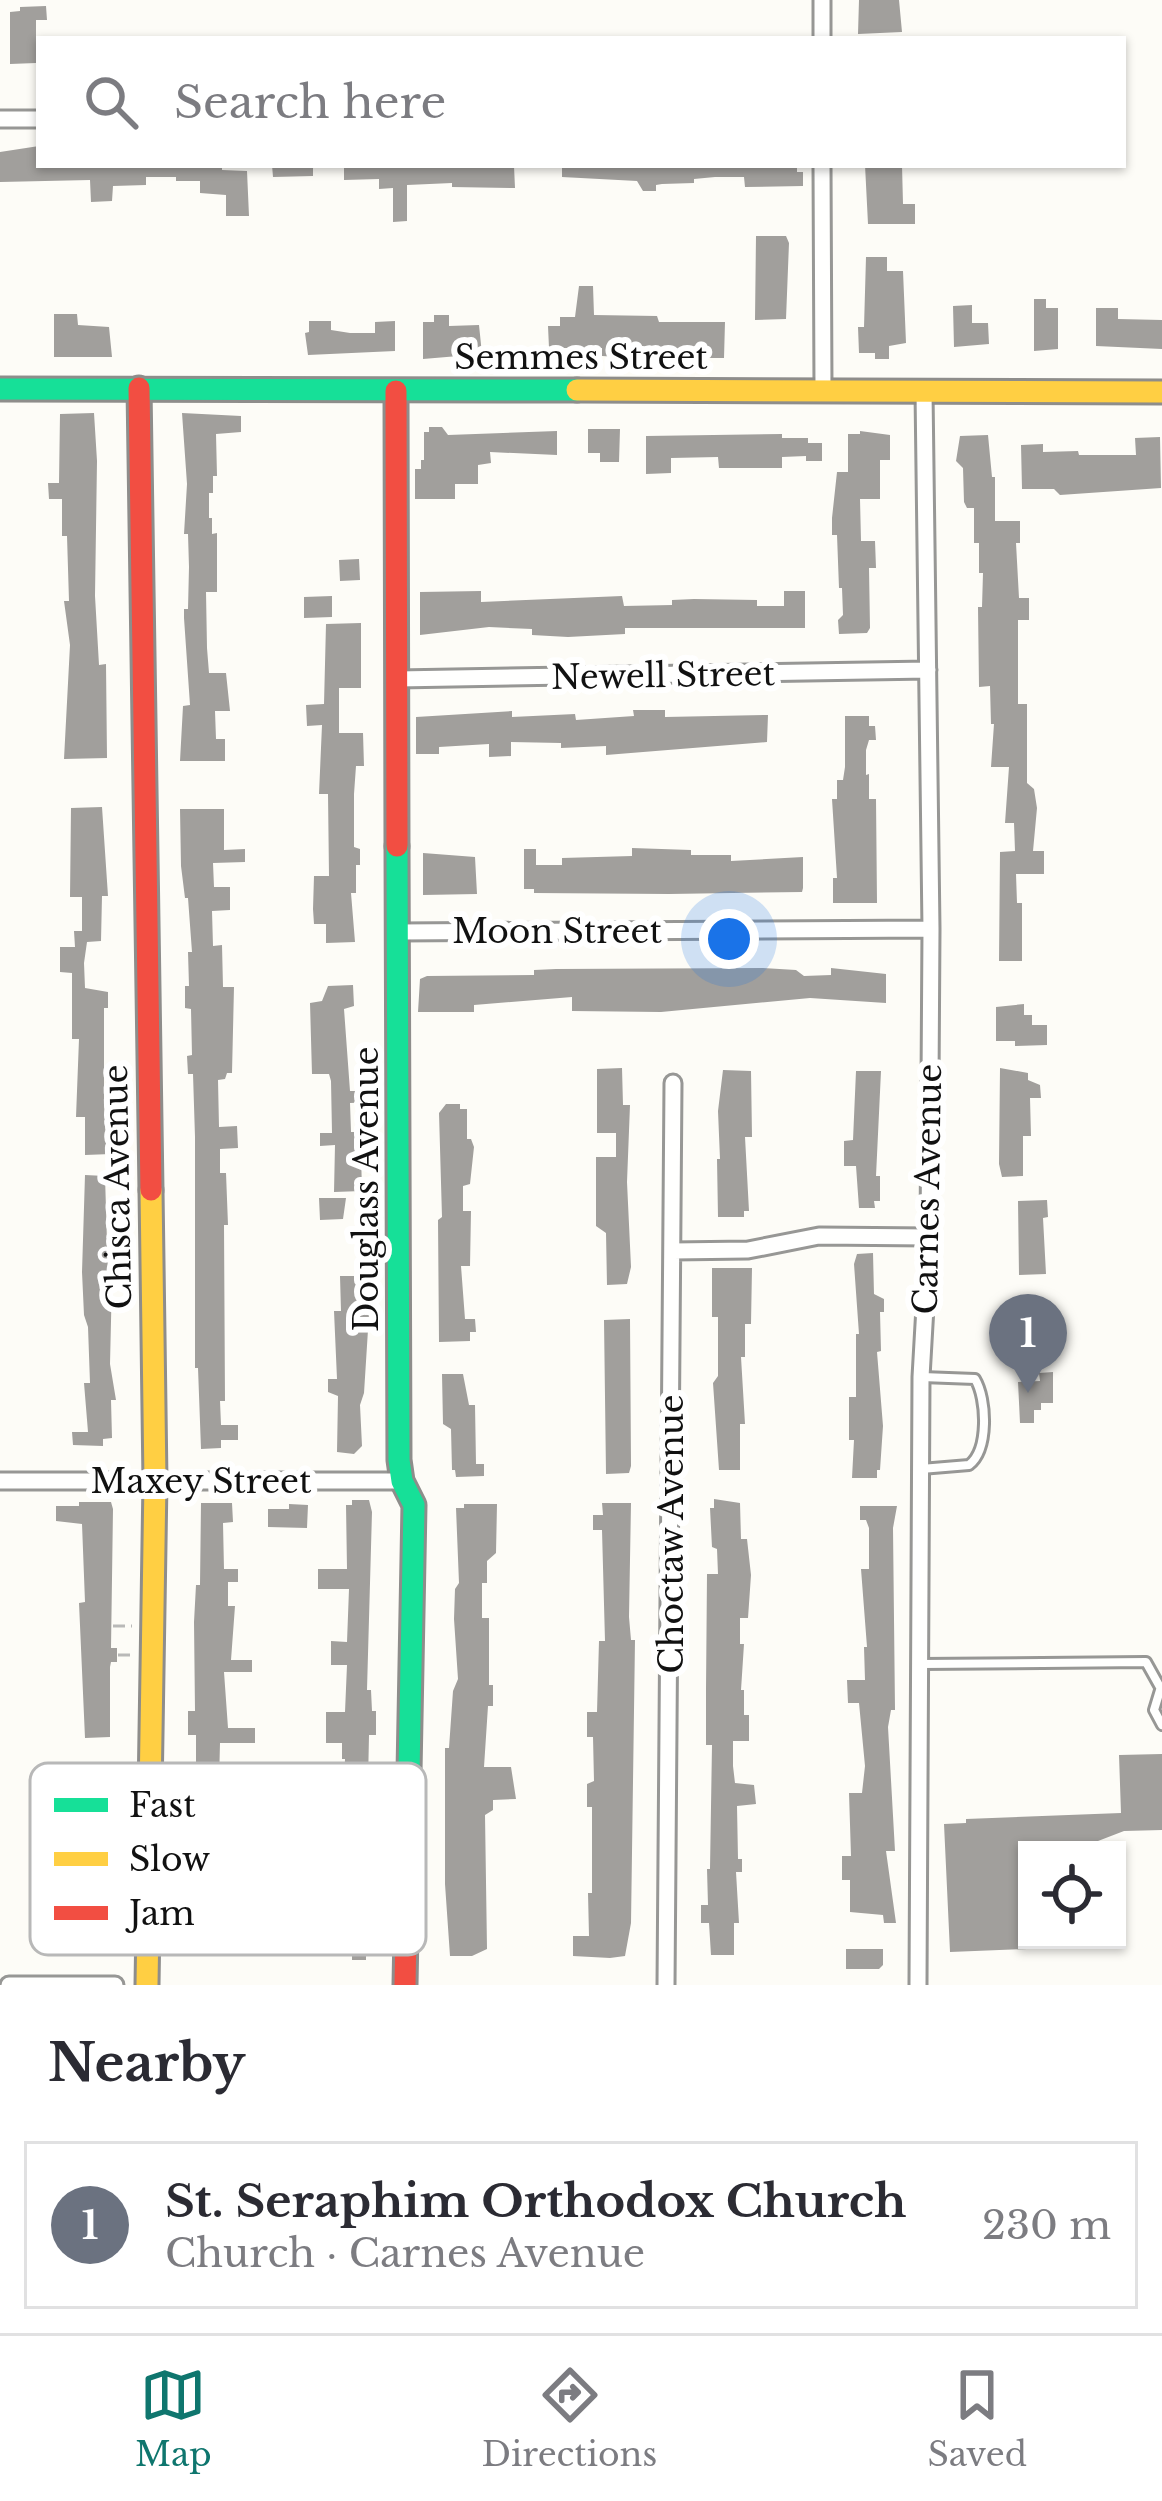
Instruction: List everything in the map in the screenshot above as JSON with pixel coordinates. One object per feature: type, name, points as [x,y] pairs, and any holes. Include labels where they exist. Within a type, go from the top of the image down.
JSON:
[{"type":"street","points":[[822,0],[822,36]]},
{"type":"street","points":[[0,119],[36,118]]},
{"type":"street","points":[[822,168],[823,388]]},
{"type":"street","name":"Chisca Avenue","points":[[139,388],[155,1481],[151,1763]]},
{"type":"street","name":"Semmes Street","points":[[0,389],[1162,392]]},
{"type":"street","name":"Douglass Avenue","points":[[396,391],[402,1481],[414,1505],[409,1763]]},
{"type":"street","name":"Carnes Avenue","points":[[918,1985],[921,1377],[929,1237],[931,929],[924,392]]},
{"type":"street","name":"Newell Street","points":[[398,679],[928,670]]},
{"type":"street","name":"Moon Street","points":[[399,932],[931,929]]},
{"type":"street","name":"Choctaw Avenue","points":[[666,1985],[674,1083]]},
{"type":"street","points":[[673,1251],[748,1250],[819,1236],[929,1237]]},
{"type":"street","name":"Maxey Street","points":[[0,1481],[402,1481]]},
{"type":"street","name":"Chisca Avenue","points":[[147,1955],[147,1985]]},
{"type":"street","name":"Douglass Avenue","points":[[405,1985],[406,1955]]},
{"type":"street","points":[[8,1985],[115,1985]]},
{"type":"lane","points":[[920,1469],[970,1465],[979,1458],[982,1431],[982,1392],[975,1379],[921,1377]]},
{"type":"lane","points":[[920,1664],[1146,1662],[1161,1687],[1154,1710],[1162,1725]]},
{"type":"path","points":[[113,1625],[140,1626]]},
{"type":"path","points":[[118,1655],[139,1655]]},
{"type":"building","points":[[859,0],[899,0],[902,32],[858,34]]},
{"type":"building","points":[[46,6],[47,20],[36,20],[36,63],[10,64],[10,12]]},
{"type":"building","points":[[36,146],[36,168],[247,171],[249,216],[226,216],[226,195],[200,193],[200,181],[176,181],[176,177],[146,177],[146,185],[113,186],[112,201],[91,202],[90,180],[0,182],[0,152]]},
{"type":"building","points":[[272,168],[313,168],[313,176],[273,177]]},
{"type":"building","points":[[344,168],[514,168],[515,188],[407,185],[407,221],[393,222],[393,188],[379,189],[379,179],[344,180]]},
{"type":"building","points":[[562,168],[797,168],[803,172],[803,186],[745,187],[744,177],[715,177],[643,191],[637,181],[562,177]]},
{"type":"building","points":[[865,168],[902,168],[903,204],[915,204],[915,224],[868,224]]},
{"type":"building","points":[[756,236],[786,236],[789,243],[786,319],[755,320]]},
{"type":"building","points":[[866,257],[887,257],[887,271],[903,271],[906,343],[889,346],[889,359],[859,353]]},
{"type":"building","points":[[579,286],[593,286],[594,315],[725,322],[724,358],[636,358],[602,356],[602,348],[549,348],[548,326],[560,326],[560,317],[575,317]]},
{"type":"building","points":[[1034,299],[1046,299],[1046,308],[1058,308],[1058,349],[1034,351]]},
{"type":"building","points":[[972,305],[972,323],[988,323],[989,344],[954,347],[953,306]]},
{"type":"building","points":[[1096,308],[1118,308],[1118,319],[1162,320],[1162,349],[1096,346]]},
{"type":"building","points":[[54,314],[77,314],[78,325],[109,327],[112,357],[54,357]]},
{"type":"building","points":[[434,315],[449,315],[449,326],[479,325],[482,354],[423,359],[423,322],[434,322]]},
{"type":"building","points":[[309,321],[331,321],[331,330],[375,333],[375,322],[395,321],[395,351],[308,355],[305,333]]},
{"type":"building","points":[[94,413],[95,596],[99,665],[106,664],[107,758],[64,759],[70,645],[64,601],[69,601],[67,536],[62,536],[62,499],[49,499],[48,483],[59,483],[60,414]]},
{"type":"building","points":[[182,413],[241,416],[241,432],[216,434],[217,476],[213,476],[213,493],[209,493],[212,534],[217,533],[217,592],[206,592],[207,648],[209,673],[226,673],[230,711],[215,711],[216,739],[225,739],[225,761],[180,761],[183,706],[190,705],[184,618],[189,567]]},
{"type":"building","points":[[442,427],[448,435],[557,431],[557,455],[490,452],[491,463],[478,465],[478,484],[455,484],[455,499],[415,499],[415,469],[421,469],[424,460],[424,432]]},
{"type":"building","points":[[588,429],[620,429],[619,462],[600,462],[600,453],[588,453]]},
{"type":"building","points":[[782,434],[782,438],[822,443],[822,461],[782,457],[782,468],[719,468],[718,457],[671,458],[671,473],[646,474],[646,436]]},
{"type":"building","points":[[848,434],[890,435],[890,460],[880,460],[880,499],[860,499],[861,541],[875,541],[876,568],[869,568],[870,628],[867,633],[839,634],[842,588],[832,518],[837,472],[848,472]]},
{"type":"building","points":[[988,435],[995,521],[1020,521],[1020,543],[1016,543],[1019,598],[1029,598],[1029,620],[1018,620],[1018,704],[1027,704],[1027,783],[1034,789],[1037,808],[1033,851],[1044,851],[1044,874],[1016,874],[1017,903],[1022,903],[1022,961],[999,961],[1000,852],[1015,851],[1014,823],[1005,823],[1009,767],[991,767],[990,686],[979,687],[978,607],[982,607],[983,573],[979,573],[979,543],[974,543],[974,508],[967,508],[964,502],[963,468],[956,461],[960,436]]},
{"type":"building","points":[[1160,437],[1161,488],[1060,495],[1054,489],[1022,489],[1021,445],[1043,444],[1043,452],[1136,455],[1135,438]]},
{"type":"building","points":[[359,559],[360,580],[340,581],[339,560]]},
{"type":"building","points":[[481,591],[481,602],[622,596],[624,606],[672,605],[672,600],[694,599],[757,600],[757,606],[784,606],[784,591],[805,591],[805,628],[625,628],[625,634],[568,637],[489,627],[420,635],[420,592]]},
{"type":"building","points":[[332,596],[332,617],[304,618],[304,597]]},
{"type":"building","points":[[361,623],[361,688],[339,688],[339,733],[363,733],[364,766],[356,766],[354,794],[354,847],[360,849],[356,893],[351,893],[355,942],[326,943],[326,924],[314,924],[313,909],[314,876],[329,876],[328,794],[319,794],[322,725],[307,726],[306,705],[324,704],[326,624]]},
{"type":"building","points":[[633,710],[665,710],[665,717],[768,715],[767,742],[606,755],[606,746],[561,748],[561,743],[511,742],[511,756],[489,757],[489,744],[439,747],[439,754],[416,754],[416,717],[512,711],[512,717],[575,714],[576,720],[634,716]]},
{"type":"building","points":[[845,716],[869,716],[869,726],[875,726],[876,740],[869,740],[866,750],[866,775],[869,799],[876,799],[877,903],[833,903],[833,878],[837,878],[832,799],[837,799],[837,780],[843,780]]},
{"type":"building","points":[[102,807],[108,896],[102,896],[101,941],[87,942],[84,963],[85,988],[108,992],[104,1104],[111,1154],[85,1155],[85,1117],[76,1117],[79,1039],[72,1039],[72,973],[60,972],[60,947],[75,947],[74,931],[82,931],[82,897],[70,897],[71,808]]},
{"type":"building","points":[[180,809],[224,809],[224,850],[245,849],[245,862],[213,863],[214,887],[230,887],[230,910],[212,911],[213,946],[222,945],[223,987],[234,987],[232,1073],[218,1080],[219,1127],[237,1126],[238,1148],[220,1149],[228,1225],[224,1225],[225,1401],[220,1401],[221,1425],[238,1425],[238,1440],[221,1440],[221,1448],[201,1449],[195,1368],[193,1074],[188,1074],[187,1056],[192,1055],[191,1009],[185,1008],[188,952],[192,952],[181,866]]},
{"type":"building","points":[[632,848],[731,855],[731,861],[803,857],[803,888],[802,892],[669,894],[534,893],[534,889],[524,889],[524,849],[536,849],[536,865],[562,865],[562,858],[632,856]]},
{"type":"building","points":[[423,853],[475,857],[477,894],[423,895]]},
{"type":"building","points":[[831,968],[886,974],[886,1003],[810,998],[661,1012],[572,1011],[572,997],[474,1005],[474,1012],[418,1012],[420,979],[427,976],[534,975],[534,970],[556,969],[796,970],[804,976],[831,975]]},
{"type":"building","points":[[353,985],[354,1006],[344,1009],[350,1091],[374,1091],[374,1102],[350,1103],[351,1132],[368,1132],[369,1149],[361,1154],[362,1191],[334,1192],[335,1145],[320,1146],[320,1133],[332,1133],[331,1081],[329,1074],[312,1074],[310,1003],[322,1001],[328,986]]},
{"type":"building","points":[[1024,1004],[1024,1015],[1032,1015],[1032,1025],[1047,1025],[1047,1045],[996,1041],[996,1007]]},
{"type":"building","points":[[622,1068],[623,1105],[630,1105],[631,1267],[627,1284],[607,1285],[606,1233],[596,1226],[596,1157],[616,1157],[616,1133],[597,1133],[597,1069]]},
{"type":"building","points":[[1000,1068],[1028,1073],[1028,1080],[1040,1085],[1041,1098],[1030,1098],[1031,1136],[1023,1136],[1023,1176],[1002,1177],[999,1164]]},
{"type":"building","points":[[723,1070],[751,1071],[752,1137],[745,1137],[749,1211],[744,1211],[744,1217],[718,1217],[718,1111]]},
{"type":"building","points":[[856,1071],[881,1071],[876,1176],[880,1176],[880,1201],[874,1201],[875,1208],[859,1208],[856,1166],[844,1166],[844,1141],[853,1140]]},
{"type":"building","points":[[446,1104],[467,1109],[467,1139],[474,1147],[470,1184],[463,1186],[463,1211],[471,1211],[470,1266],[461,1266],[465,1319],[475,1319],[476,1332],[470,1332],[470,1341],[439,1342],[439,1113]]},
{"type":"building","points":[[85,1175],[105,1176],[108,1276],[112,1278],[110,1364],[116,1400],[111,1400],[112,1438],[103,1439],[103,1446],[73,1445],[72,1432],[88,1432],[84,1383],[90,1383],[88,1327],[82,1272]]},
{"type":"building","points":[[319,1198],[346,1198],[343,1219],[320,1220]]},
{"type":"building","points":[[1047,1200],[1048,1217],[1043,1218],[1046,1274],[1019,1275],[1018,1201]]},
{"type":"building","points":[[873,1253],[874,1294],[884,1299],[881,1351],[877,1352],[883,1426],[880,1470],[877,1478],[852,1478],[849,1397],[856,1397],[859,1334],[854,1264],[857,1254]]},
{"type":"building","points":[[712,1268],[752,1268],[751,1324],[745,1324],[745,1357],[741,1357],[745,1424],[740,1424],[740,1470],[719,1470],[713,1383],[718,1376],[718,1317],[712,1317]]},
{"type":"building","points":[[340,1276],[357,1276],[357,1284],[364,1284],[365,1315],[369,1314],[360,1405],[362,1446],[354,1454],[337,1452],[338,1396],[328,1392],[328,1379],[337,1379],[334,1311],[341,1311]]},
{"type":"building","points":[[630,1319],[631,1466],[629,1473],[606,1474],[604,1320]]},
{"type":"building","points":[[1053,1372],[1053,1403],[1041,1403],[1041,1410],[1034,1410],[1034,1423],[1020,1423],[1018,1382],[1040,1381],[1039,1373]]},
{"type":"building","points":[[442,1374],[463,1374],[469,1405],[475,1405],[476,1464],[484,1464],[484,1476],[456,1477],[452,1470],[451,1429],[443,1424]]},
{"type":"building","points":[[714,1499],[740,1503],[741,1539],[747,1539],[751,1575],[748,1618],[740,1618],[740,1644],[744,1644],[741,1690],[744,1715],[749,1715],[749,1741],[733,1741],[733,1766],[735,1783],[754,1785],[756,1804],[737,1806],[742,1872],[736,1872],[739,1923],[734,1923],[734,1955],[711,1955],[709,1923],[701,1923],[701,1905],[708,1905],[710,1869],[707,1574],[718,1574],[717,1549],[712,1547],[710,1508],[714,1508]]},
{"type":"building","points":[[352,1500],[369,1500],[372,1512],[367,1690],[371,1690],[372,1711],[376,1711],[376,1735],[369,1735],[368,1763],[345,1763],[342,1743],[326,1743],[326,1712],[345,1712],[347,1665],[331,1665],[331,1641],[347,1642],[349,1589],[318,1589],[318,1569],[347,1569],[346,1505],[352,1505]]},
{"type":"building","points":[[79,1502],[111,1502],[113,1509],[111,1648],[117,1648],[117,1662],[110,1667],[110,1737],[85,1738],[79,1603],[85,1602],[82,1524],[56,1521],[56,1506],[79,1506]]},
{"type":"building","points":[[201,1503],[232,1503],[233,1522],[223,1523],[224,1569],[238,1569],[238,1582],[228,1582],[228,1606],[235,1606],[231,1660],[252,1660],[252,1672],[224,1672],[228,1728],[255,1728],[255,1743],[220,1743],[220,1763],[191,1763],[196,1762],[196,1735],[188,1735],[188,1711],[195,1711],[194,1622],[196,1585],[200,1585]]},
{"type":"building","points":[[602,1503],[631,1503],[629,1617],[631,1640],[635,1640],[631,1923],[625,1956],[610,1958],[573,1956],[573,1936],[589,1936],[588,1893],[592,1893],[592,1807],[587,1807],[587,1784],[594,1781],[593,1737],[587,1737],[587,1712],[597,1712],[599,1641],[605,1641],[602,1530],[593,1530],[593,1515],[603,1515]]},
{"type":"building","points":[[289,1504],[308,1505],[307,1528],[268,1527],[268,1509],[289,1509]]},
{"type":"building","points":[[497,1504],[496,1553],[487,1561],[487,1583],[482,1583],[482,1618],[489,1618],[489,1685],[493,1685],[484,1767],[511,1767],[516,1799],[493,1800],[493,1810],[485,1815],[487,1949],[472,1956],[450,1956],[445,1748],[449,1748],[458,1679],[456,1508]]},
{"type":"building","points":[[860,1506],[897,1506],[893,1528],[895,1710],[891,1710],[888,1727],[895,1851],[886,1851],[896,1923],[884,1923],[883,1915],[850,1912],[850,1880],[842,1880],[842,1856],[851,1856],[849,1793],[862,1793],[865,1766],[859,1703],[848,1703],[847,1680],[865,1680],[861,1569],[869,1569],[869,1528],[866,1520],[860,1520]]},
{"type":"building","points":[[1162,1754],[1162,1830],[1124,1831],[1098,1841],[1018,1841],[1018,1949],[1027,1949],[950,1952],[944,1824],[966,1823],[966,1819],[1121,1813],[1119,1755]]},
{"type":"building","points":[[846,1949],[883,1949],[883,1965],[846,1969]]},
{"type":"traffic: fast","points":[[0,389],[577,390]]},
{"type":"traffic: fast","points":[[397,846],[399,1460],[402,1481],[414,1505],[409,1763]]},
{"type":"traffic: slow","points":[[577,390],[1162,392]]},
{"type":"traffic: slow","points":[[151,1190],[155,1481],[151,1763]]},
{"type":"traffic: slow","points":[[147,1955],[147,1985]]},
{"type":"traffic: jam","points":[[139,388],[151,1190]]},
{"type":"traffic: jam","points":[[396,391],[397,846]]},
{"type":"traffic: jam","points":[[405,1985],[406,1955]]},
{"type":"place","name":"St. Seraphim Orthodox Church","points":[[1028,1393]]}]
